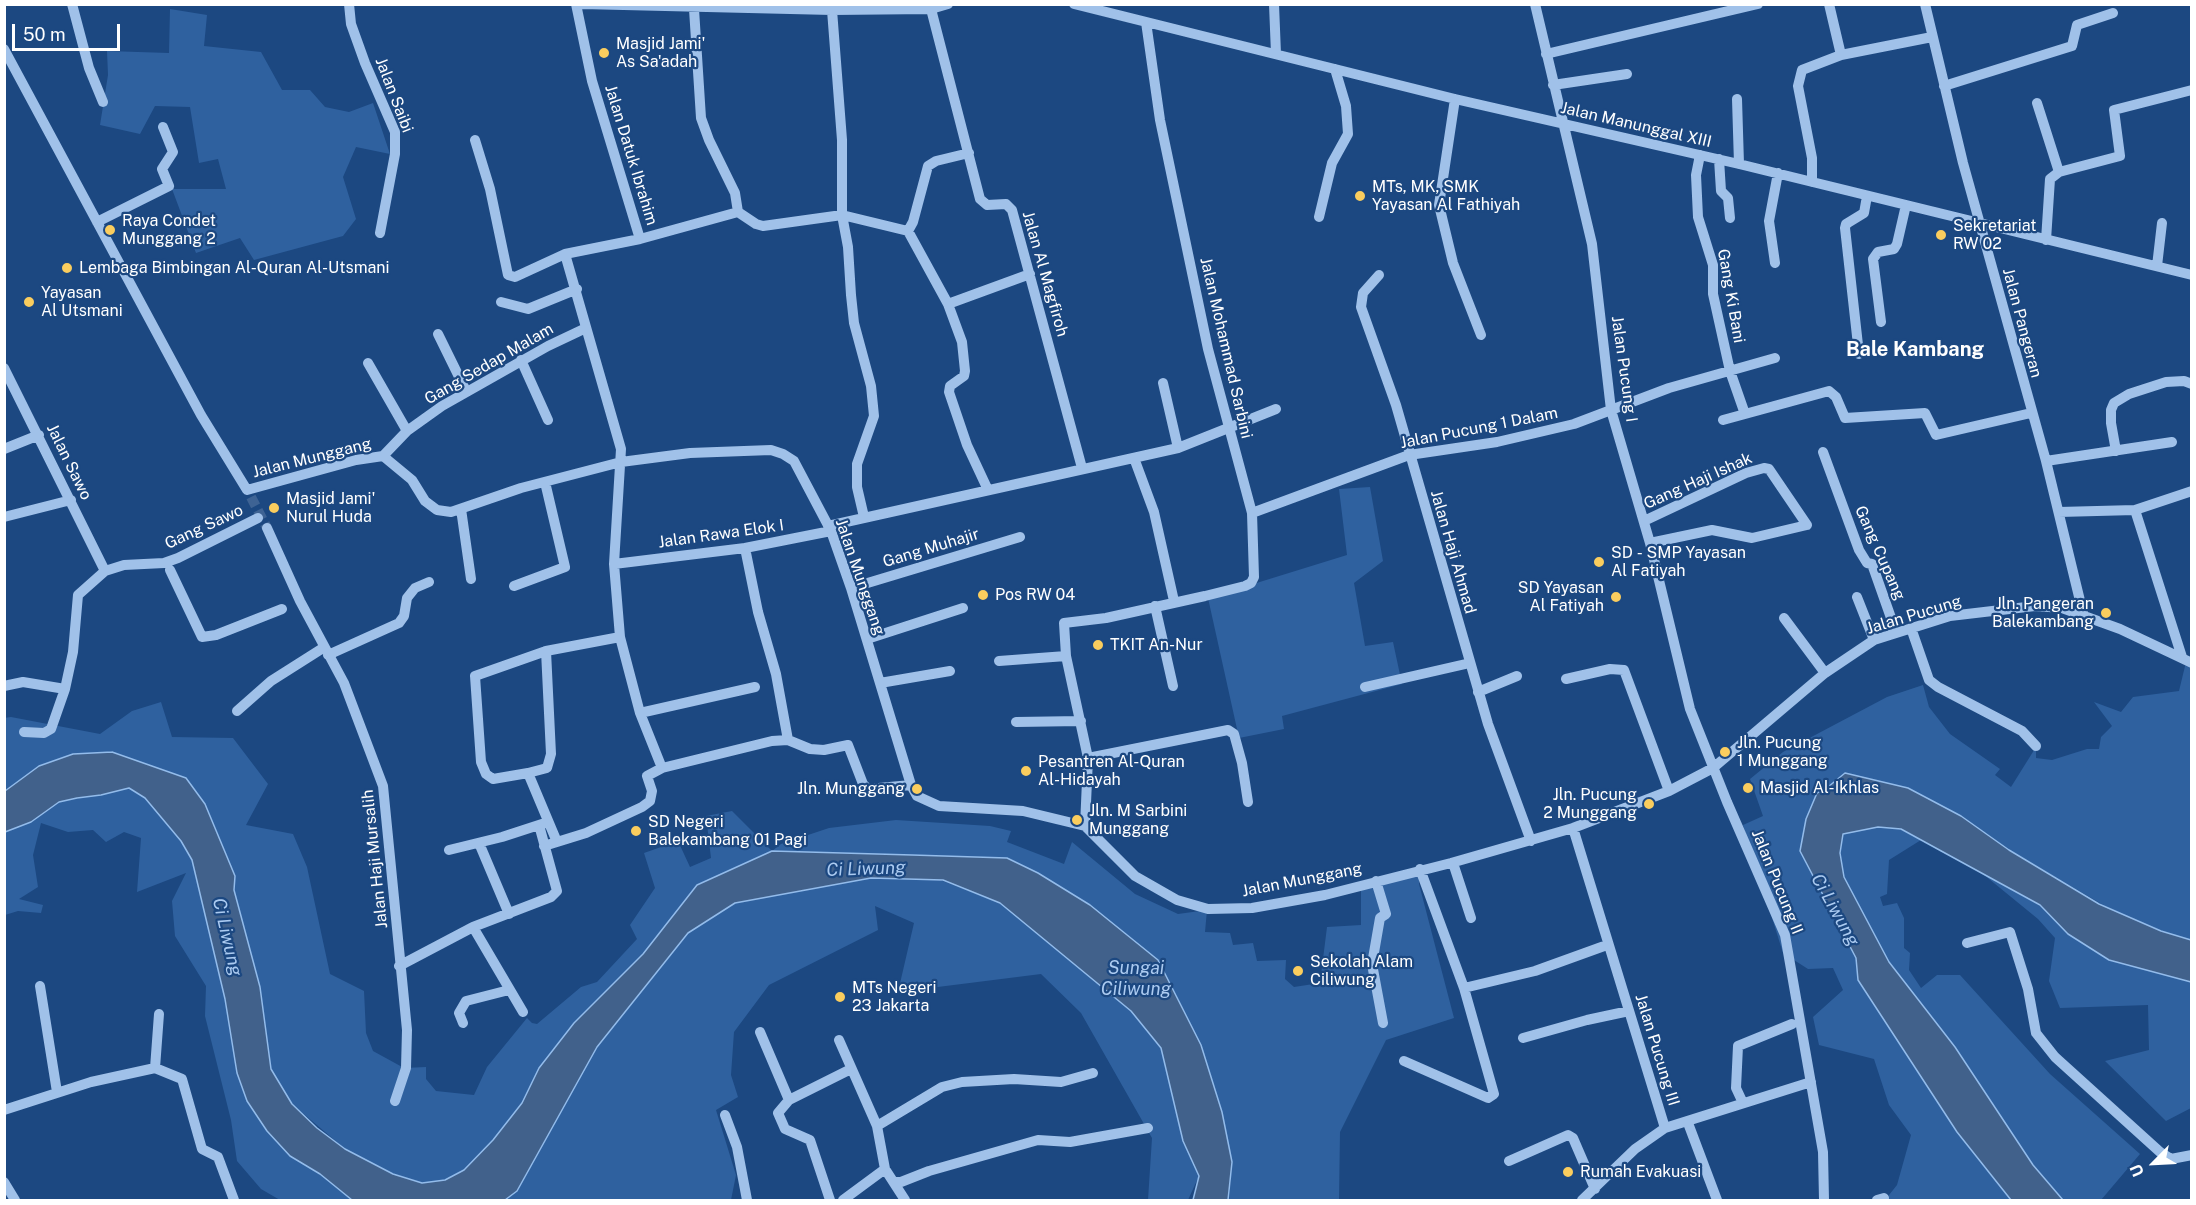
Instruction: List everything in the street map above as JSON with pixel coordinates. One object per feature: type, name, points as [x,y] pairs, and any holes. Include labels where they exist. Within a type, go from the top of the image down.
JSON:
[{"type":"street","points":[[72,4],[89,68],[103,102]]},
{"type":"street","name":"Jalan Saibi","points":[[349,4],[351,24],[365,63],[395,132],[395,154],[380,232]]},
{"type":"street","name":"Jalan Datuk Ibrahim","points":[[475,140],[490,189],[508,275],[515,277],[565,254],[640,239],[592,81],[576,4]]},
{"type":"street","points":[[582,4],[694,9],[819,7],[832,10],[931,9],[948,4]]},
{"type":"street","name":"Jalan Manunggal XIII","points":[[1074,4],[1562,125],[1778,173],[2192,275]]},
{"type":"street","points":[[1274,4],[1276,54]]},
{"type":"street","name":"Jalan Pucung I","points":[[1535,4],[1596,269],[1611,410],[1650,543],[1690,709],[1713,768]]},
{"type":"street","points":[[1546,54],[1758,4]]},
{"type":"street","points":[[1830,4],[1841,54]]},
{"type":"street","name":"Jalan Pangeran","points":[[1925,4],[1980,223],[2046,461],[2083,613]]},
{"type":"street","points":[[694,9],[701,118],[735,193],[738,212],[763,226],[843,214],[908,231],[948,304],[962,342],[964,376],[950,386],[949,393],[967,445],[988,490]]},
{"type":"street","name":"Jalan Al Magfiroh","points":[[931,9],[982,201],[987,205],[1004,203],[1011,207],[1082,468]]},
{"type":"street","points":[[832,10],[842,140],[843,214],[854,323],[871,386],[874,417],[857,464],[857,487],[864,517]]},
{"type":"street","points":[[1944,86],[2072,46],[2077,25],[2113,13]]},
{"type":"street","name":"Jalan Mohammad Sarbini","points":[[1085,826],[1088,758],[1066,656],[1064,623],[1106,618],[1251,583],[1254,573],[1252,513],[1227,429],[1160,120],[1146,22]]},
{"type":"street","points":[[1812,182],[1812,158],[1798,86],[1802,70],[1841,54],[1932,37]]},
{"type":"street","name":"Jalan Munggang","points":[[4,49],[201,415],[249,493],[356,460],[383,456],[396,464],[412,480],[425,501],[437,510],[451,512],[545,482],[621,462],[690,453],[771,450],[794,462],[829,529],[851,588],[911,785]]},
{"type":"street","points":[[1319,217],[1332,164],[1348,134],[1346,106],[1335,69]]},
{"type":"street","points":[[1553,85],[1628,74]]},
{"type":"street","points":[[2046,240],[2049,183],[2059,172],[2120,156],[2113,112],[2116,109],[2192,90]]},
{"type":"street","points":[[1455,99],[1439,205],[1453,263],[1481,335]]},
{"type":"street","points":[[1737,99],[1739,164]]},
{"type":"street","points":[[2037,103],[2059,172]]},
{"type":"street","points":[[97,222],[169,186],[162,169],[173,152],[163,127]]},
{"type":"street","points":[[908,231],[913,222],[928,166],[936,161],[969,153]]},
{"type":"street","name":"Gang Ki Bani","points":[[1700,155],[1696,206],[1713,264],[1713,294],[1730,371],[1745,414]]},
{"type":"street","points":[[1719,159],[1721,191],[1728,198],[1730,218]]},
{"type":"street","points":[[1775,263],[1769,221],[1778,173]]},
{"type":"street","points":[[1859,354],[1845,228],[1846,224],[1864,213],[1867,196]]},
{"type":"street","points":[[1881,322],[1873,259],[1878,252],[1894,249],[1906,205]]},
{"type":"street","points":[[640,239],[738,212]]},
{"type":"street","points":[[2157,266],[2162,223]]},
{"type":"street","points":[[565,254],[577,289],[621,449],[614,564],[620,637],[640,713],[662,768]]},
{"type":"street","points":[[948,304],[1030,274]]},
{"type":"street","name":"Jalan Haji Ahmad","points":[[1379,275],[1363,292],[1361,307],[1396,405],[1478,692],[1531,841]]},
{"type":"street","points":[[501,302],[528,309],[577,289]]},
{"type":"street","name":"Gang Sedap Malam","points":[[383,456],[407,431],[466,391],[521,360],[586,328]]},
{"type":"street","points":[[438,334],[466,391]]},
{"type":"street","name":"Jalan Pucung 1 Dalam","points":[[1252,513],[1409,455],[1545,431],[1669,388],[1775,358]]},
{"type":"street","points":[[521,360],[548,420]]},
{"type":"street","points":[[368,363],[407,431]]},
{"type":"street","name":"Jalan Sawo","points":[[4,369],[105,571]]},
{"type":"street","points":[[2116,451],[2111,423],[2111,410],[2114,403],[2129,394],[2166,382],[2184,381],[2192,384]]},
{"type":"street","points":[[1163,383],[1178,448]]},
{"type":"street","points":[[1723,420],[1829,391],[1836,397],[1845,418],[1925,413],[1936,435],[2031,413]]},
{"type":"street","points":[[829,529],[864,517],[1178,448],[1276,409]]},
{"type":"street","points":[[4,449],[39,435]]},
{"type":"street","points":[[2046,461],[2172,442]]},
{"type":"street","name":"Gang Cupang","points":[[1823,452],[1859,550],[1867,563],[1872,564],[1896,632]]},
{"type":"street","points":[[1134,458],[1154,512],[1174,602]]},
{"type":"street","name":"Gang Haji Ishak","points":[[1644,521],[1746,473],[1767,468],[1807,525],[1752,538],[1712,530],[1650,543]]},
{"type":"street","points":[[514,586],[565,567],[545,482]]},
{"type":"street","points":[[2059,512],[2135,510],[2192,491]]},
{"type":"street","points":[[4,517],[71,500]]},
{"type":"street","points":[[461,509],[471,579]]},
{"type":"street","points":[[2135,510],[2187,660]]},
{"type":"street","name":"Gang Sawo","points":[[24,732],[44,733],[51,729],[65,689],[73,652],[78,595],[105,571],[124,565],[164,563],[258,518]]},
{"type":"street","name":"Jalan Haji Mursalih","points":[[267,528],[300,601],[356,712],[383,786],[398,915],[399,966],[408,1054],[395,1101]]},
{"type":"street","name":"Jalan Rawa Elok I","points":[[614,564],[745,548],[829,529]]},
{"type":"street","name":"Gang Muhajir","points":[[851,588],[1020,537]]},
{"type":"street","points":[[745,548],[758,612],[776,674],[788,740]]},
{"type":"street","points":[[170,570],[201,637],[216,635],[300,601]]},
{"type":"street","points":[[237,711],[271,681],[326,652],[399,623],[404,616],[407,597],[415,588],[429,582]]},
{"type":"street","points":[[1857,597],[1874,640]]},
{"type":"street","points":[[1155,606],[1173,686]]},
{"type":"street","name":"Jalan Pucung","points":[[1713,768],[1825,673],[1874,640],[1950,616],[1992,609],[2035,606],[2062,608],[2083,613],[2187,660]]},
{"type":"street","points":[[867,639],[963,609]]},
{"type":"street","points":[[1784,618],[1825,673]]},
{"type":"street","points":[[1911,628],[1929,680],[1938,687],[2022,731],[2036,746]]},
{"type":"street","points":[[546,651],[551,754],[547,768],[493,779],[486,774],[481,762],[475,676],[546,651],[620,637]]},
{"type":"street","points":[[999,662],[1066,656]]},
{"type":"street","points":[[1365,687],[1470,663]]},
{"type":"street","points":[[1566,679],[1610,669],[1624,670],[1669,791]]},
{"type":"street","points":[[880,684],[950,671]]},
{"type":"street","points":[[1478,692],[1517,676]]},
{"type":"street","points":[[4,686],[23,682],[65,689]]},
{"type":"street","points":[[640,713],[755,687]]},
{"type":"street","points":[[1016,722],[1081,722]]},
{"type":"street","points":[[1088,758],[1228,730],[1234,734],[1242,763],[1248,802]]},
{"type":"street","points":[[544,846],[586,833],[650,801],[652,791],[647,776],[662,768],[740,747],[788,740],[810,749],[824,750],[848,745],[863,784],[868,789],[911,785],[922,800],[939,806],[1023,811],[1085,826]]},
{"type":"street","name":"Jalan Munggang","points":[[1085,826],[1135,876],[1177,900],[1209,909],[1252,908],[1324,895],[1531,841],[1573,828],[1669,791],[1713,768]]},
{"type":"street","name":"Jalan Pucung II","points":[[1713,768],[1785,935],[1823,1152],[1824,1200]]},
{"type":"street","points":[[399,966],[473,927],[551,897],[557,891],[544,846],[543,823],[528,773]]},
{"type":"street","points":[[543,823],[557,842]]},
{"type":"street","points":[[449,850],[543,823]]},
{"type":"street","name":"Jalan Pucung III","points":[[1573,828],[1665,1128],[1635,1149],[1585,1200]]},
{"type":"street","points":[[479,843],[509,914]]},
{"type":"street","points":[[1453,863],[1471,918]]},
{"type":"street","points":[[1404,1061],[1488,1098],[1492,1097],[1493,1091],[1464,988],[1420,869]]},
{"type":"street","points":[[1376,881],[1386,914],[1380,918],[1372,963],[1383,1023]]},
{"type":"street","points":[[473,927],[523,1012]]},
{"type":"street","points":[[1967,943],[2010,932],[2028,989],[2036,1033],[2055,1057],[2160,1152],[2170,1159],[2191,1155]]},
{"type":"street","points":[[1464,988],[1535,970],[1607,945]]},
{"type":"street","points":[[40,986],[57,1092]]},
{"type":"street","points":[[463,1023],[459,1013],[466,1001],[509,990]]},
{"type":"street","points":[[1523,1038],[1569,1024],[1629,1011]]},
{"type":"street","points":[[155,1068],[159,1014]]},
{"type":"street","points":[[1743,1103],[1736,1088],[1738,1046],[1792,1024]]},
{"type":"street","points":[[760,1032],[789,1100]]},
{"type":"street","points":[[839,1040],[877,1126],[885,1169],[905,1200]]},
{"type":"street","points":[[4,1110],[91,1082],[155,1068],[182,1079],[201,1149],[218,1157],[234,1200]]},
{"type":"street","points":[[830,1200],[810,1140],[785,1130],[777,1117],[789,1100],[851,1069]]},
{"type":"street","points":[[877,1126],[942,1088],[962,1082],[1014,1079],[1061,1082],[1093,1073]]},
{"type":"street","points":[[1665,1128],[1688,1123],[1811,1082]]},
{"type":"street","points":[[725,1115],[736,1147],[747,1200]]},
{"type":"street","points":[[1688,1123],[1717,1200]]},
{"type":"street","points":[[895,1182],[1038,1140],[1070,1142],[1148,1128]]},
{"type":"street","points":[[1509,1161],[1568,1135],[1573,1138],[1595,1189]]},
{"type":"street","points":[[843,1200],[885,1169]]},
{"type":"street","points":[[4,1182],[15,1200]]},
{"type":"shaded area","points":[[170,9],[207,15],[204,46],[261,52],[282,90],[310,90],[325,107],[349,112],[373,103],[390,154],[356,147],[343,177],[356,219],[343,236],[254,260],[240,238],[196,253],[172,189],[226,189],[218,159],[199,163],[190,107],[155,106],[140,134],[100,125],[108,75],[107,51],[169,53]]},
{"type":"shaded area","points":[[1370,487],[1383,561],[1354,583],[1365,646],[1393,642],[1402,684],[1282,716],[1284,729],[1239,738],[1208,598],[1347,555],[1339,489]]},
{"type":"shaded area","points":[[2186,662],[2191,665],[2191,940],[2161,931],[2105,906],[2009,850],[1961,816],[1845,773],[1817,793],[1806,819],[1800,851],[1856,958],[1858,980],[1957,1132],[2011,1200],[1885,1200],[1897,1185],[1911,1135],[1889,1105],[1874,1059],[1819,1045],[1813,1017],[1843,990],[1833,968],[1808,969],[1783,953],[1743,825],[1763,816],[1750,779],[1783,752],[1887,697],[1923,685],[1929,707],[1950,734],[2000,769],[1995,775],[2011,787],[2036,747],[2036,758],[2052,760],[2087,749],[2099,749],[2101,737],[2112,726],[2094,702],[2121,712],[2133,697],[2179,691]]},
{"type":"shaded area","points":[[161,702],[172,737],[233,738],[268,784],[246,825],[293,834],[307,867],[330,974],[364,991],[366,1033],[373,1051],[404,1068],[426,1067],[426,1079],[436,1091],[474,1095],[487,1067],[527,1018],[537,1024],[581,987],[597,982],[637,939],[630,925],[655,888],[644,853],[678,841],[690,867],[711,858],[706,816],[732,811],[772,851],[697,885],[643,954],[574,1023],[539,1068],[522,1103],[493,1140],[464,1170],[445,1180],[422,1183],[393,1174],[345,1149],[292,1104],[279,1085],[271,1069],[260,987],[234,890],[235,876],[205,804],[112,752],[73,754],[39,766],[5,791],[4,718],[11,717],[100,734],[132,711]]},
{"type":"shaded area","points":[[130,788],[145,798],[181,841],[192,860],[225,999],[237,1073],[247,1101],[290,1156],[320,1174],[352,1200],[280,1200],[261,1189],[237,1161],[231,1120],[205,1016],[206,986],[175,936],[172,901],[186,873],[137,892],[141,838],[124,832],[106,842],[93,830],[68,832],[41,823],[33,855],[38,887],[19,899],[43,905],[41,913],[18,911],[5,915],[5,832],[31,822],[59,802]]},
{"type":"shaded area","points":[[896,820],[990,826],[1011,831],[1007,842],[1064,864],[1072,842],[1135,894],[1178,914],[1207,910],[1205,932],[1230,933],[1233,945],[1253,943],[1257,961],[1286,960],[1285,979],[1294,987],[1320,983],[1327,927],[1361,925],[1361,887],[1420,870],[1419,884],[1454,1018],[1386,1040],[1340,1132],[1339,1200],[1229,1200],[1232,1162],[1222,1112],[1201,1045],[1158,960],[1090,905],[1038,873],[1007,858],[772,851],[781,844],[829,828]]},
{"type":"shaded area","points":[[1878,827],[1900,829],[1921,840],[1889,860],[1887,894],[1880,897],[1883,906],[1897,903],[1904,918],[1904,948],[1910,953],[1909,970],[1921,988],[1937,975],[1960,975],[2050,1074],[2140,1154],[2101,1200],[2063,1200],[2033,1165],[1955,1047],[1889,962],[1844,877],[1840,853],[1843,834]]},
{"type":"shaded area","points":[[1978,870],[2040,906],[2068,934],[2109,960],[2191,982],[2191,1108],[2166,1121],[2105,1061],[2149,1050],[2148,1005],[2060,1008],[2049,981],[2055,938],[2038,919]]},
{"type":"shaded area","points":[[871,878],[940,880],[1000,903],[1131,1011],[1161,1048],[1183,1141],[1199,1176],[1188,1200],[1148,1200],[1152,1138],[1081,1013],[1041,974],[898,992],[914,923],[875,906],[878,930],[769,985],[734,1032],[731,1075],[738,1097],[716,1110],[736,1175],[731,1200],[505,1200],[517,1191],[597,1047],[689,932],[735,903]]},
{"type":"water","points":[[112,752],[186,778],[205,804],[235,876],[234,890],[260,987],[271,1069],[292,1104],[317,1128],[345,1149],[393,1174],[422,1183],[445,1180],[464,1170],[493,1140],[522,1103],[539,1068],[574,1023],[643,954],[697,885],[772,851],[912,855],[1007,858],[1038,873],[1090,905],[1158,960],[1201,1045],[1222,1112],[1232,1162],[1228,1200],[1193,1200],[1199,1176],[1183,1141],[1161,1048],[1131,1011],[1000,903],[943,880],[871,878],[735,903],[688,933],[597,1047],[517,1191],[505,1200],[352,1200],[320,1174],[290,1156],[267,1131],[247,1101],[237,1073],[225,999],[192,860],[181,841],[145,798],[129,788],[59,802],[31,822],[5,832],[5,791],[39,766],[73,754]]},
{"type":"water","name":"Ci Liwung","points":[[1845,773],[1908,788],[1961,816],[2009,850],[2099,904],[2161,931],[2191,940],[2191,982],[2109,960],[2068,934],[2040,905],[1901,829],[1878,827],[1843,834],[1840,853],[1844,877],[1889,962],[1955,1047],[2033,1165],[2063,1200],[2011,1200],[1957,1132],[1858,980],[1856,958],[1800,851],[1806,819],[1817,793]]},
{"type":"tunnel","points":[[251,497],[267,528]]},
{"type":"place","name":"Masjid Jami' As Sa'adah","points":[[604,53]]},
{"type":"place","name":"MTs, MK, SMK Yayasan Al Fathiyah","points":[[1360,196]]},
{"type":"place","name":"Raya Condet Munggang 2","points":[[110,230]]},
{"type":"place","name":"Sekretariat RW 02","points":[[1941,235]]},
{"type":"place","name":"Lembaga Bimbingan Al-Quran Al-Utsmani","points":[[67,268]]},
{"type":"place","name":"Yayasan Al Utsmani","points":[[29,302]]},
{"type":"place","name":"Masjid Jami' Nurul Huda","points":[[274,508]]},
{"type":"place","name":"SD - SMP Yayasan Al Fatiyah","points":[[1599,562]]},
{"type":"place","name":"Pos RW 04","points":[[983,595]]},
{"type":"place","name":"SD Yayasan Al Fatiyah","points":[[1616,597]]},
{"type":"place","name":"Jln. Pangeran Balekambang","points":[[2106,613]]},
{"type":"place","name":"TKIT An-Nur","points":[[1098,645]]},
{"type":"place","name":"Jln. Pucung 1 Munggang","points":[[1725,752]]},
{"type":"place","name":"Pesantren Al-Quran Al-Hidayah","points":[[1026,771]]},
{"type":"place","name":"Masjid Al-Ikhlas","points":[[1748,788]]},
{"type":"place","name":"Jln. Munggang","points":[[917,789]]},
{"type":"place","name":"Jln. Pucung 2 Munggang","points":[[1649,804]]},
{"type":"place","name":"Jln. M Sarbini Munggang","points":[[1077,820]]},
{"type":"place","name":"SD Negeri Balekambang 01 Pagi","points":[[636,831]]},
{"type":"place","name":"Sekolah Alam Ciliwung","points":[[1298,971]]},
{"type":"place","name":"MTs Negeri 23 Jakarta","points":[[840,997]]},
{"type":"place","name":"Rumah Evakuasi","points":[[1568,1172]]},
{"type":"district","name":"Bale Kambang","points":[[1915,350]]},
{"type":"water label","name":"Sungai Ciliwung","points":[[1136,978]]}]
